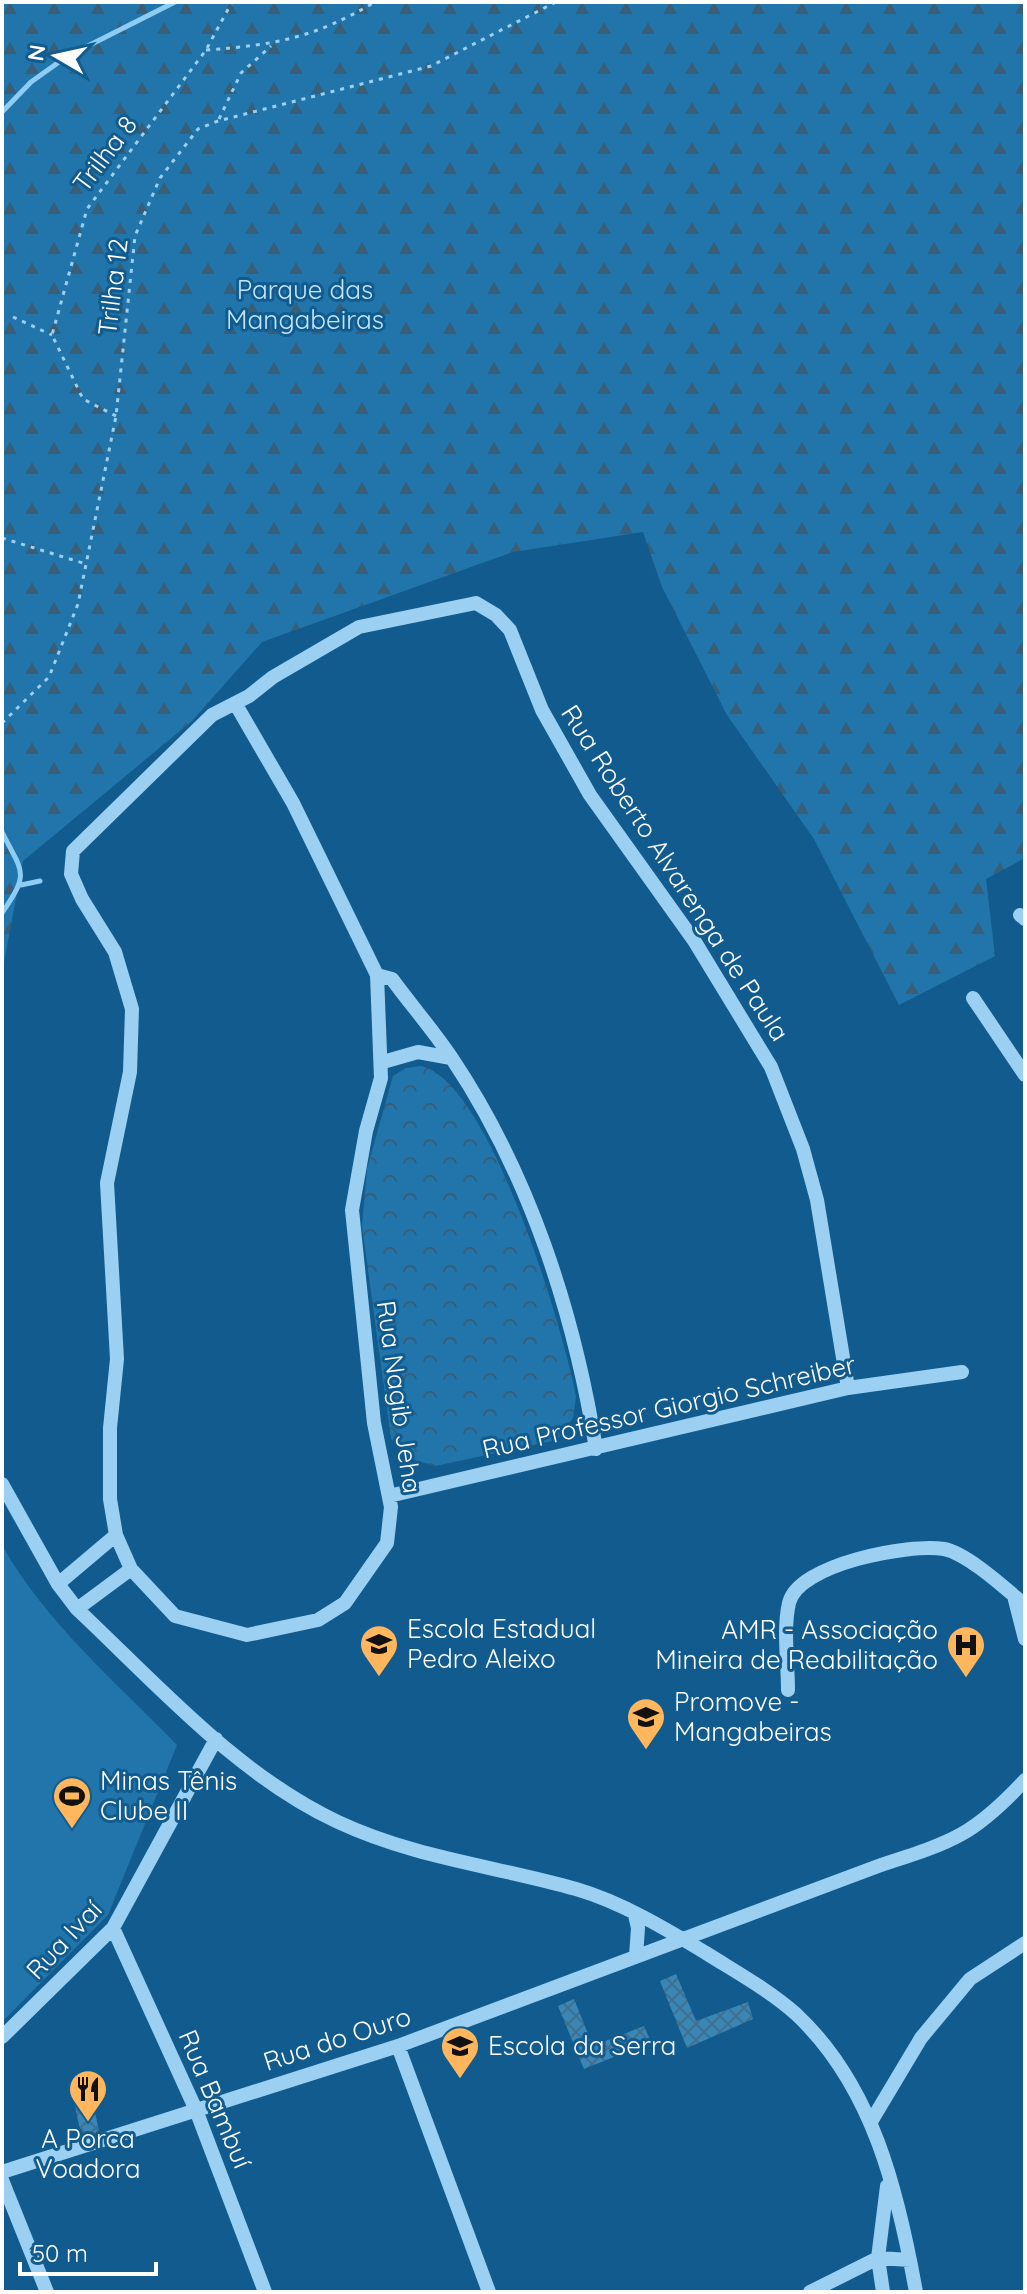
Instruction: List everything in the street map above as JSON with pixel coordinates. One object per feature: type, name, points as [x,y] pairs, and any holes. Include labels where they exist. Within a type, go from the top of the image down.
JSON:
[{"type":"street","name":"Rua Roberto Alvarenga de Paula","points":[[116,1535],[110,1499],[110,1428],[117,1359],[107,1183],[130,1072],[132,1009],[115,952],[82,899],[71,874],[73,851],[212,715],[359,627],[476,603],[496,615],[510,630],[542,710],[590,795],[695,942],[771,1067],[803,1149],[817,1200],[848,1388]]},
{"type":"street","name":"Rua Nagib Jeha","points":[[116,1535],[131,1569],[175,1616],[247,1635],[318,1620],[345,1603],[387,1543],[389,1496],[374,1423],[352,1210],[383,1062],[377,975],[293,803],[235,703]]},
{"type":"street","name":"Rua Nagib Jeha","points":[[377,975],[392,979],[451,1058],[509,1161],[551,1261],[585,1383],[596,1449]]},
{"type":"street","points":[[973,998],[1025,1075]]},
{"type":"street","points":[[383,1062],[418,1052],[451,1058]]},
{"type":"street","name":"Rua Professor Giorgio Schreiber","points":[[389,1496],[848,1388],[962,1372]]},
{"type":"street","points":[[2,1484],[58,1584],[77,1609],[216,1739],[282,1792],[390,1845],[579,1889],[683,1939],[795,2014],[829,2052],[872,2120],[916,2292]]},
{"type":"street","points":[[58,1584],[116,1535]]},
{"type":"street","points":[[788,1690],[789,1601],[801,1585],[824,1569],[880,1555],[946,1549],[1019,1600],[1025,1639]]},
{"type":"street","points":[[77,1609],[131,1569]]},
{"type":"street","name":"Rua Ivaí","points":[[2,2037],[113,1928],[216,1739]]},
{"type":"street","name":"Rua do Ouro","points":[[2,2172],[398,2046],[636,1956],[956,1841],[994,1814],[1025,1780]]},
{"type":"street","points":[[635,1915],[638,1928],[636,1956]]},
{"type":"street","name":"Rua Bambuí","points":[[113,1928],[196,2110],[265,2292]]},
{"type":"street","points":[[872,2120],[921,2038],[970,1979],[1025,1943]]},
{"type":"street","points":[[398,2046],[489,2292]]},
{"type":"street","points":[[883,2292],[878,2258],[888,2178]]},
{"type":"street","points":[[2,2180],[47,2292]]},
{"type":"street","points":[[810,2292],[878,2258],[910,2260]]},
{"type":"path","name":"Trilha 8","points":[[52,335],[87,209],[206,50],[232,2]]},
{"type":"path","points":[[206,50],[271,46],[339,23],[375,2]]},
{"type":"path","name":"Trilha 12","points":[[2,723],[49,677],[78,604],[116,416],[135,236],[160,178],[198,129],[218,121],[431,66],[556,2]]},
{"type":"path","points":[[218,121],[241,73],[271,46]]},
{"type":"path","points":[[13,317],[52,335],[83,399],[116,416]]},
{"type":"path","points":[[2,538],[86,564]]},
{"type":"green space","name":"Parque das Mangabeiras","points":[[2,2],[1025,2],[1025,858],[986,879],[995,956],[899,1005],[814,839],[727,715],[662,587],[643,532],[513,552],[262,642],[192,721],[23,861],[2,973]]},
{"type":"green space","points":[[421,1066],[447,1082],[473,1115],[497,1160],[540,1267],[576,1397],[573,1418],[557,1440],[435,1466],[404,1457],[391,1438],[362,1226],[367,1169],[393,1076],[406,1068]]},
{"type":"green space","name":"Minas Tênis Clube II","points":[[2,1545],[19,1573],[60,1625],[177,1745],[108,1915],[2,2022]]},
{"type":"building","points":[[676,1974],[696,2021],[748,2002],[753,2019],[687,2048],[660,1981]]},
{"type":"building","points":[[574,1999],[593,2046],[644,2026],[651,2042],[584,2069],[558,2006]]},
{"type":"building","name":"A Porca Voadora","points":[[89,2086],[100,2135],[82,2139],[72,2092]]},
{"type":"waterway","points":[[2,112],[31,82],[66,57],[175,2]]},
{"type":"waterway","points":[[2,832],[20,873],[17,889],[2,913]]},
{"type":"waterway","points":[[21,885],[40,881]]},
{"type":"place","name":"Escola Estadual Pedro Aleixo","points":[[379,1678]]},
{"type":"place","name":"AMR - Associação Mineira de Reabilitação","points":[[966,1679]]},
{"type":"place","name":"Promove - Mangabeiras","points":[[646,1751]]},
{"type":"place","name":"Minas Tênis Clube II","points":[[72,1830]]},
{"type":"place","name":"Escola da Serra","points":[[460,2080]]},
{"type":"place","name":"A Porca Voadora","points":[[88,2123]]}]
